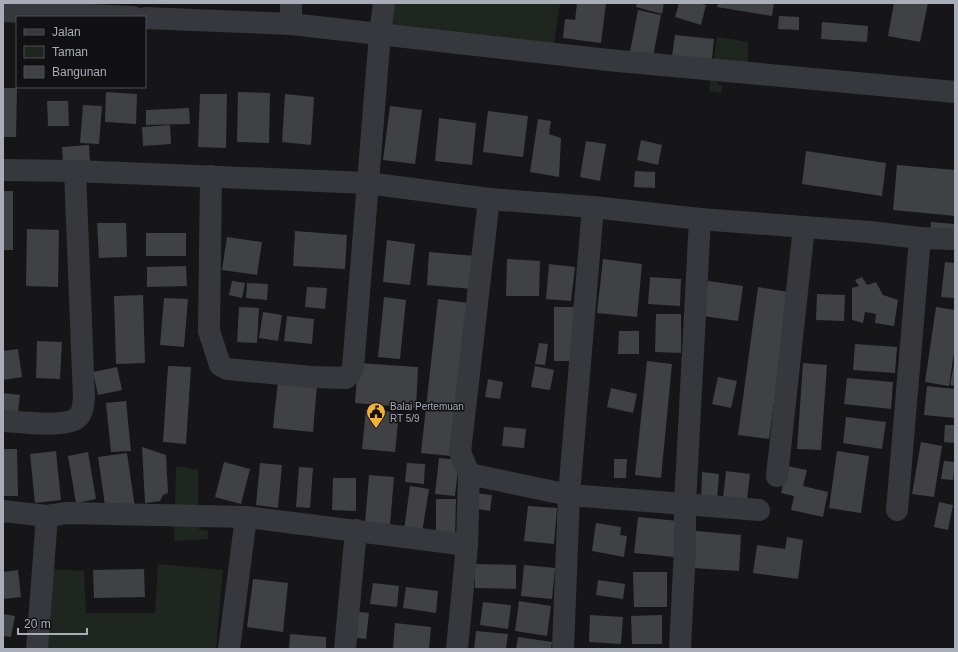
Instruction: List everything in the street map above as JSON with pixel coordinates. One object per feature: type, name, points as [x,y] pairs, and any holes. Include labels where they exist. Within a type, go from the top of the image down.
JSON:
[{"type":"street","points":[[211,176],[209,331],[220,365],[227,369],[340,379],[346,378],[353,368],[367,183],[384,3]]},
{"type":"street","points":[[3,11],[111,16]]},
{"type":"street","points":[[146,18],[291,14],[380,34],[608,60],[955,92]]},
{"type":"street","points":[[3,170],[75,171],[367,183],[489,199],[593,207],[700,219],[870,232],[920,238],[955,239]]},
{"type":"street","points":[[3,421],[55,424],[70,423],[78,418],[82,410],[84,398],[75,171]]},
{"type":"street","points":[[457,649],[467,545],[469,474],[460,452],[489,199]]},
{"type":"street","points":[[563,649],[569,495],[593,207]]},
{"type":"street","points":[[680,649],[685,548],[685,504],[700,219]]},
{"type":"street","points":[[777,476],[804,227]]},
{"type":"street","points":[[897,510],[920,238]]},
{"type":"street","points":[[469,474],[569,495],[759,510]]},
{"type":"street","points":[[3,511],[47,516],[67,513],[246,517],[467,545]]},
{"type":"street","points":[[37,649],[47,516]]},
{"type":"street","points":[[229,649],[246,517]]},
{"type":"street","points":[[345,649],[356,530]]},
{"type":"green space","points":[[383,3],[560,3],[553,51],[376,33]]},
{"type":"green space","points":[[717,37],[748,42],[748,70],[717,79],[718,85],[723,86],[721,93],[709,91]]},
{"type":"green space","points":[[176,466],[198,470],[198,515],[204,520],[198,529],[208,531],[208,539],[174,541]]},
{"type":"green space","points":[[158,564],[223,570],[216,649],[47,649],[50,569],[84,571],[86,613],[155,613]]},
{"type":"building","points":[[577,3],[606,3],[601,43],[563,38],[565,19],[575,20]]},
{"type":"building","points":[[637,3],[664,3],[662,14],[636,7]]},
{"type":"building","points":[[679,3],[698,3],[706,5],[701,25],[675,17]]},
{"type":"building","points":[[718,3],[774,3],[772,16],[717,7]]},
{"type":"building","points":[[894,3],[928,3],[920,42],[888,36]]},
{"type":"building","points":[[638,10],[661,15],[652,62],[629,57]]},
{"type":"building","points":[[779,16],[799,17],[799,30],[778,29]]},
{"type":"building","points":[[822,22],[868,26],[867,42],[821,39]]},
{"type":"building","points":[[675,35],[714,39],[711,68],[671,63]]},
{"type":"building","points":[[3,88],[17,88],[16,137],[3,137]]},
{"type":"building","points":[[106,92],[137,94],[136,124],[105,122]]},
{"type":"building","points":[[238,92],[270,93],[269,143],[237,142]]},
{"type":"building","points":[[200,94],[227,94],[226,148],[198,147]]},
{"type":"building","points":[[285,94],[314,97],[311,145],[282,142]]},
{"type":"building","points":[[47,101],[68,101],[69,126],[48,126]]},
{"type":"building","points":[[83,105],[102,106],[99,144],[80,143]]},
{"type":"building","points":[[390,106],[422,110],[415,164],[383,160]]},
{"type":"building","points":[[189,108],[190,124],[146,125],[146,110]]},
{"type":"building","points":[[488,111],[528,116],[523,157],[483,152]]},
{"type":"building","points":[[439,118],[476,123],[472,165],[435,161]]},
{"type":"building","points":[[538,119],[551,121],[549,134],[561,138],[559,177],[530,172]]},
{"type":"building","points":[[170,125],[171,144],[143,146],[142,127]]},
{"type":"building","points":[[641,140],[662,145],[658,165],[637,160]]},
{"type":"building","points":[[586,141],[606,144],[600,181],[580,177]]},
{"type":"building","points":[[89,145],[90,161],[63,162],[62,147]]},
{"type":"building","points":[[806,151],[886,163],[882,196],[802,184]]},
{"type":"building","points":[[897,165],[955,170],[955,216],[893,210]]},
{"type":"building","points":[[635,171],[655,172],[655,188],[634,187]]},
{"type":"building","points":[[3,191],[13,191],[13,250],[3,250]]},
{"type":"building","points":[[931,222],[955,224],[955,237],[930,235]]},
{"type":"building","points":[[97,223],[126,223],[127,257],[99,258]]},
{"type":"building","points":[[27,229],[59,230],[58,287],[26,286]]},
{"type":"building","points":[[295,231],[347,235],[345,269],[293,266]]},
{"type":"building","points":[[146,233],[186,233],[186,256],[146,256]]},
{"type":"building","points":[[227,237],[262,242],[257,275],[222,270]]},
{"type":"building","points":[[387,240],[415,244],[410,285],[383,282]]},
{"type":"building","points":[[429,252],[475,256],[472,289],[427,285]]},
{"type":"building","points":[[507,259],[540,261],[539,296],[506,296]]},
{"type":"building","points":[[603,259],[642,264],[637,317],[597,313]]},
{"type":"building","points":[[945,262],[955,263],[955,298],[941,297]]},
{"type":"building","points":[[549,264],[575,267],[571,301],[546,299]]},
{"type":"building","points":[[186,266],[187,286],[147,287],[147,267]]},
{"type":"building","points":[[650,277],[681,279],[680,306],[648,304]]},
{"type":"building","points":[[862,277],[867,285],[876,282],[883,295],[898,300],[894,326],[875,323],[876,314],[865,312],[863,323],[852,320],[852,288],[859,286],[855,280]]},
{"type":"building","points":[[232,281],[245,283],[242,298],[229,295]]},
{"type":"building","points":[[708,281],[743,286],[738,321],[703,316]]},
{"type":"building","points":[[247,283],[268,284],[267,300],[246,298]]},
{"type":"building","points":[[307,287],[327,288],[325,309],[305,307]]},
{"type":"building","points":[[758,287],[789,292],[769,439],[738,435]]},
{"type":"building","points":[[817,294],[845,295],[844,321],[816,320]]},
{"type":"building","points":[[143,295],[145,363],[116,364],[114,296]]},
{"type":"building","points":[[384,297],[406,300],[400,359],[378,357]]},
{"type":"building","points":[[164,298],[188,299],[184,347],[160,345]]},
{"type":"building","points":[[438,299],[469,303],[451,456],[421,453]]},
{"type":"building","points":[[239,307],[259,308],[257,343],[237,342]]},
{"type":"building","points":[[554,307],[577,307],[577,361],[554,361]]},
{"type":"building","points":[[936,307],[955,310],[955,346],[949,386],[925,382]]},
{"type":"building","points":[[263,312],[282,315],[278,341],[259,338]]},
{"type":"building","points":[[656,314],[681,314],[681,353],[655,352]]},
{"type":"building","points":[[287,316],[314,319],[312,344],[284,341]]},
{"type":"building","points":[[619,331],[639,331],[639,354],[618,354]]},
{"type":"building","points":[[37,341],[62,342],[60,379],[36,378]]},
{"type":"building","points":[[539,343],[548,344],[545,365],[535,364]]},
{"type":"building","points":[[855,344],[897,347],[895,373],[853,370]]},
{"type":"building","points":[[18,349],[22,377],[3,380],[3,351]]},
{"type":"building","points":[[647,361],[672,364],[661,478],[635,475]]},
{"type":"building","points":[[358,363],[418,367],[416,408],[355,403]]},
{"type":"building","points":[[803,363],[827,365],[821,450],[797,449]]},
{"type":"building","points":[[955,364],[955,386],[950,385]]},
{"type":"building","points":[[168,366],[191,367],[186,444],[163,442]]},
{"type":"building","points":[[535,366],[554,370],[550,390],[531,387]]},
{"type":"building","points":[[117,367],[122,390],[98,395],[93,372]]},
{"type":"building","points":[[718,377],[737,381],[731,408],[712,404]]},
{"type":"building","points":[[847,378],[893,382],[891,409],[844,404]]},
{"type":"building","points":[[488,379],[503,382],[500,399],[485,397]]},
{"type":"building","points":[[278,381],[317,385],[313,432],[273,428]]},
{"type":"building","points":[[927,386],[955,389],[955,418],[924,415]]},
{"type":"building","points":[[611,388],[637,394],[633,413],[607,407]]},
{"type":"building","points":[[3,393],[20,395],[18,412],[3,410]]},
{"type":"building","points":[[126,401],[131,451],[111,452],[106,403]]},
{"type":"building","points":[[366,409],[399,413],[395,452],[362,449]]},
{"type":"building","points":[[846,417],[886,422],[882,449],[843,443]]},
{"type":"building","points":[[945,425],[955,425],[955,443],[944,442]]},
{"type":"building","points":[[504,427],[526,429],[524,448],[502,446]]},
{"type":"building","points":[[921,442],[942,446],[934,497],[912,494]]},
{"type":"building","points":[[142,447],[166,455],[168,493],[163,495],[160,501],[145,503]]},
{"type":"building","points":[[3,449],[17,449],[18,496],[3,496]]},
{"type":"building","points":[[56,451],[61,500],[35,503],[30,454]]},
{"type":"building","points":[[837,451],[869,456],[861,513],[829,508]]},
{"type":"building","points":[[88,452],[96,499],[76,503],[68,456]]},
{"type":"building","points":[[127,453],[135,508],[106,512],[98,457]]},
{"type":"building","points":[[439,458],[459,460],[455,496],[435,494]]},
{"type":"building","points":[[614,459],[627,459],[626,478],[614,478]]},
{"type":"building","points":[[944,461],[955,462],[953,480],[941,479]]},
{"type":"building","points":[[224,462],[250,469],[241,504],[215,497]]},
{"type":"building","points":[[260,463],[282,465],[278,508],[256,505]]},
{"type":"building","points":[[407,463],[425,464],[424,484],[405,482]]},
{"type":"building","points":[[787,466],[807,470],[803,486],[828,492],[823,517],[791,510],[794,496],[781,493]]},
{"type":"building","points":[[299,467],[313,468],[310,508],[296,507]]},
{"type":"building","points":[[726,471],[750,474],[747,500],[723,498]]},
{"type":"building","points":[[702,472],[719,474],[717,501],[701,500]]},
{"type":"building","points":[[369,475],[394,477],[390,525],[365,523]]},
{"type":"building","points":[[333,478],[356,478],[356,511],[332,510]]},
{"type":"building","points":[[410,486],[429,489],[422,533],[404,530]]},
{"type":"building","points":[[474,493],[492,495],[490,511],[472,508]]},
{"type":"building","points":[[436,499],[456,499],[455,537],[436,536]]},
{"type":"building","points":[[939,502],[953,505],[948,530],[934,527]]},
{"type":"building","points":[[528,506],[557,508],[554,544],[524,541]]},
{"type":"building","points":[[638,517],[678,521],[674,557],[634,553]]},
{"type":"building","points":[[596,523],[621,527],[620,535],[627,536],[624,557],[592,551]]},
{"type":"building","points":[[696,531],[741,535],[739,571],[693,568]]},
{"type":"building","points":[[787,537],[803,540],[798,579],[753,573],[757,545],[785,549]]},
{"type":"building","points":[[475,564],[516,565],[516,589],[475,588]]},
{"type":"building","points":[[524,565],[555,568],[552,599],[521,596]]},
{"type":"building","points":[[144,569],[145,597],[94,598],[93,570]]},
{"type":"building","points":[[18,570],[21,597],[3,599],[3,572]]},
{"type":"building","points":[[633,572],[667,572],[667,607],[634,607]]},
{"type":"building","points":[[253,579],[288,583],[283,632],[247,627]]},
{"type":"building","points":[[598,580],[625,584],[623,599],[596,595]]},
{"type":"building","points":[[373,583],[399,586],[397,607],[370,604]]},
{"type":"building","points":[[406,587],[438,591],[436,613],[403,608]]},
{"type":"building","points":[[519,601],[551,606],[547,636],[515,631]]},
{"type":"building","points":[[483,602],[511,605],[508,629],[480,625]]},
{"type":"building","points":[[350,611],[369,613],[366,639],[347,637]]},
{"type":"building","points":[[3,614],[15,616],[11,637],[3,636]]},
{"type":"building","points":[[590,615],[623,617],[621,644],[589,642]]},
{"type":"building","points":[[662,615],[662,644],[632,644],[631,616]]},
{"type":"building","points":[[395,623],[431,627],[429,649],[393,649]]},
{"type":"building","points":[[476,631],[508,634],[506,649],[474,649]]},
{"type":"building","points":[[290,634],[326,637],[326,649],[289,649]]},
{"type":"building","points":[[518,637],[552,642],[551,649],[516,649]]},
{"type":"place","name":"Balai Pertemuan RT 5/9","points":[[376,429]]}]
